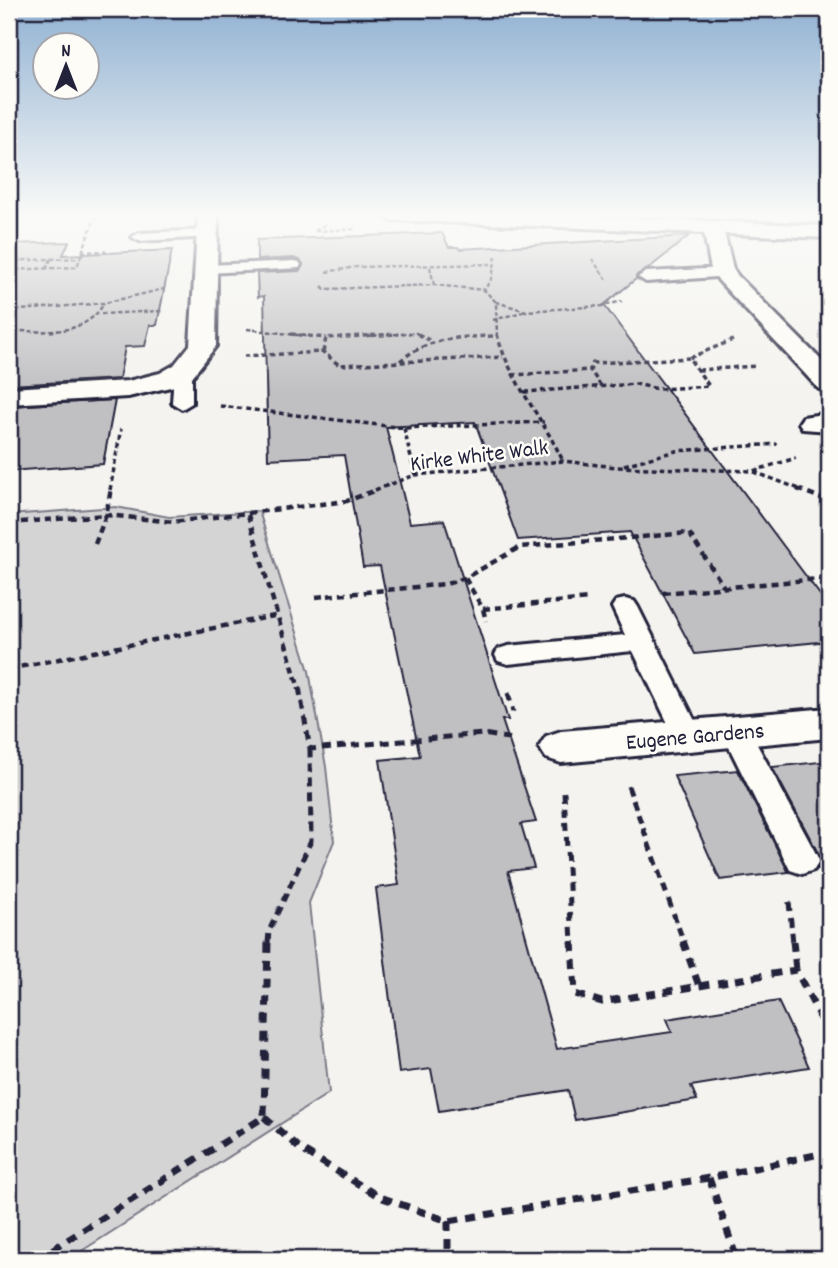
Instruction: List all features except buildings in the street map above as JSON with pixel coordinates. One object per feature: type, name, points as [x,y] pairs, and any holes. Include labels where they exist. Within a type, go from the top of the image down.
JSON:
[{"type":"street","points":[[9,396],[128,389],[169,379],[190,365],[203,346],[206,273]]},
{"type":"street","points":[[724,273],[829,383]]},
{"type":"street","name":"Eugene Gardens","points":[[561,747],[829,723]]},
{"type":"lane","points":[[205,297],[272,273]]},
{"type":"lane","points":[[646,277],[721,273]]},
{"type":"lane","points":[[181,403],[190,365]]},
{"type":"lane","points":[[625,607],[687,735]]},
{"type":"lane","points":[[509,655],[642,642]]},
{"type":"lane","points":[[736,731],[802,860]]},
{"type":"path","points":[[431,273],[434,285]]},
{"type":"path","points":[[484,289],[492,273]]},
{"type":"path","points":[[317,281],[325,289],[434,285],[484,289],[496,302],[493,320],[503,357],[544,422],[563,461]]},
{"type":"path","points":[[9,312],[104,303],[161,289],[205,297],[326,338],[416,333],[429,340]]},
{"type":"path","points":[[9,328],[12,331],[80,328],[100,314],[205,297]]},
{"type":"path","points":[[100,314],[104,303]]},
{"type":"path","points":[[493,320],[526,311]]},
{"type":"path","points":[[590,370],[593,363],[689,358],[728,343],[768,320]]},
{"type":"path","points":[[399,362],[429,340],[496,336]]},
{"type":"path","points":[[323,352],[326,338]]},
{"type":"path","points":[[190,365],[323,352],[339,365],[503,357]]},
{"type":"path","points":[[524,392],[636,384],[657,389],[709,386],[689,358]]},
{"type":"path","points":[[512,375],[590,370]]},
{"type":"path","points":[[590,370],[601,386]]},
{"type":"path","points":[[95,544],[106,515],[128,389]]},
{"type":"path","points":[[181,403],[404,428],[544,422]]},
{"type":"path","points":[[404,428],[415,475]]},
{"type":"path","points":[[616,467],[676,451],[788,443]]},
{"type":"path","name":"Kirke White Walk","points":[[9,523],[106,515],[173,522],[248,515],[347,501],[415,475],[563,461],[616,467],[753,471],[804,456]]},
{"type":"path","points":[[753,471],[828,502]]},
{"type":"path","points":[[248,515],[296,672],[310,749],[311,841],[270,931],[266,967],[264,1117],[300,1149],[380,1197],[448,1221],[709,1178],[829,1152]]},
{"type":"path","points":[[316,597],[446,584],[465,578],[520,547],[689,533],[724,587]]},
{"type":"path","points":[[9,669],[279,615]]},
{"type":"path","points":[[310,749],[483,734],[561,747],[575,993],[602,1002],[796,970]]},
{"type":"path","points":[[613,743],[699,986]]},
{"type":"path","points":[[802,860],[785,862],[796,970],[829,1035]]},
{"type":"path","points":[[37,1259],[264,1117]]},
{"type":"path","points":[[709,1178],[737,1259]]},
{"type":"path","points":[[448,1221],[448,1259]]},
{"type":"shaded area","points":[[116,507],[169,517],[259,511],[309,671],[326,767],[334,841],[309,903],[329,1093],[69,1259],[9,1259],[9,515]]}]
